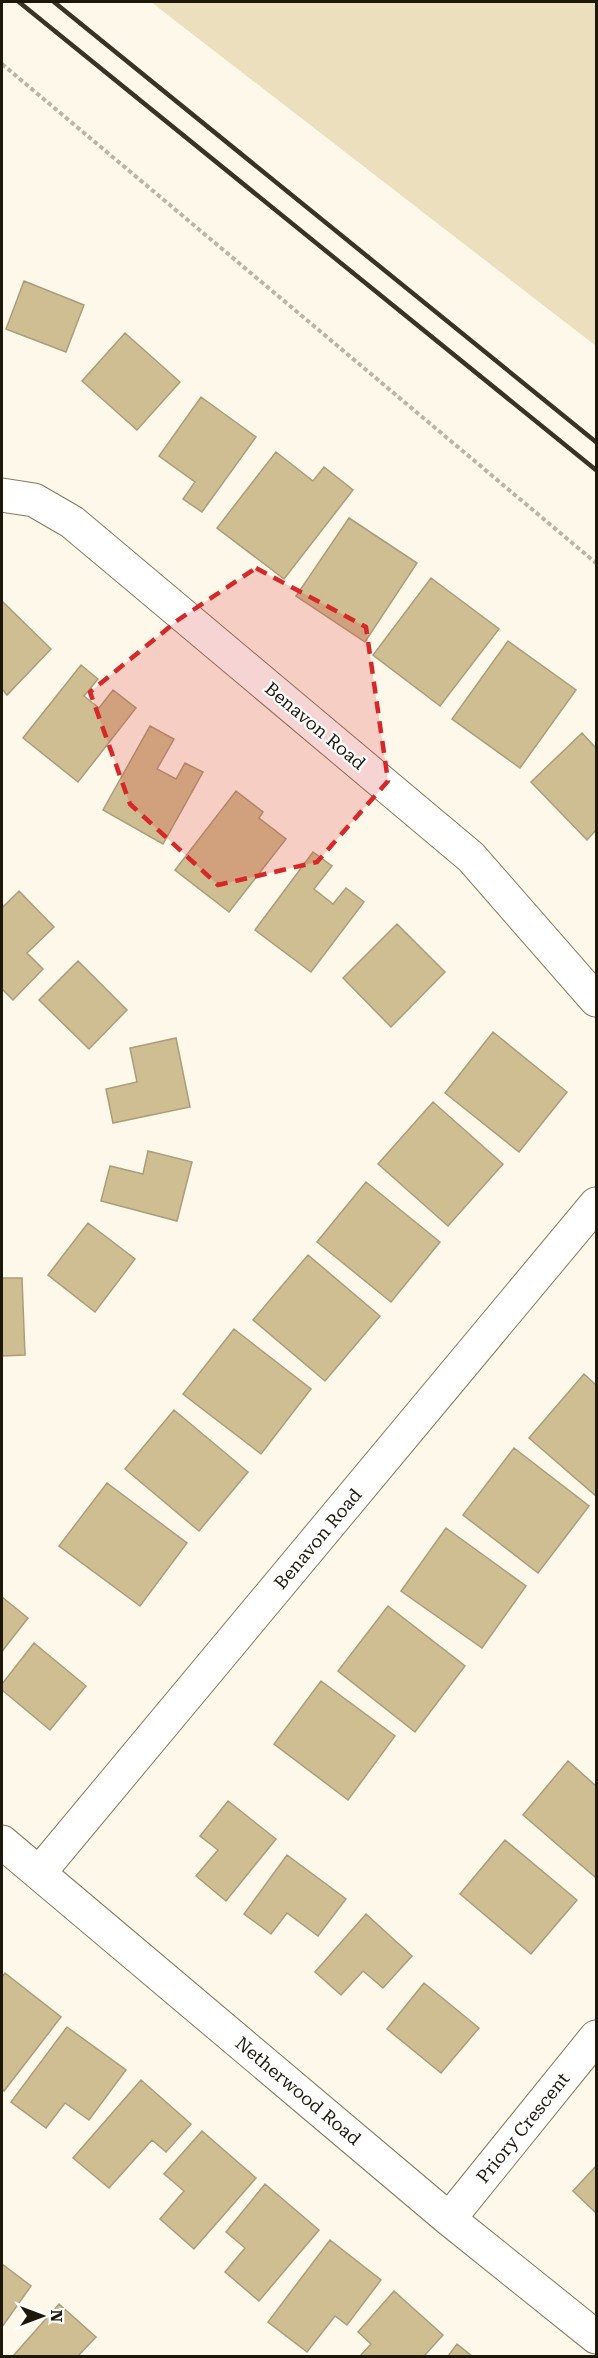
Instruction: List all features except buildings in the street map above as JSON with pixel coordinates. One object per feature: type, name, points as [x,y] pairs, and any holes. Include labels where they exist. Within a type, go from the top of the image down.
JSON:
[{"type":"street","name":"Benavon Road","points":[[2,495],[34,500],[72,522],[471,857],[597,1000]]},
{"type":"street","name":"Benavon Road","points":[[39,1873],[597,1204]]},
{"type":"street","name":"Netherwood Road","points":[[2,1842],[449,2219],[597,2337]]},
{"type":"street","name":"Priory Crescent","points":[[449,2219],[597,2037]]},
{"type":"path","points":[[2,64],[597,563]]},
{"type":"highlighted area","points":[[256,568],[366,627],[388,781],[317,862],[218,885],[130,804],[90,692],[178,620]]},
{"type":"shaded area","points":[[151,2],[596,2],[596,346]]},
{"type":"railway","points":[[19,2],[596,470]]},
{"type":"railway","points":[[54,2],[596,442]]}]
